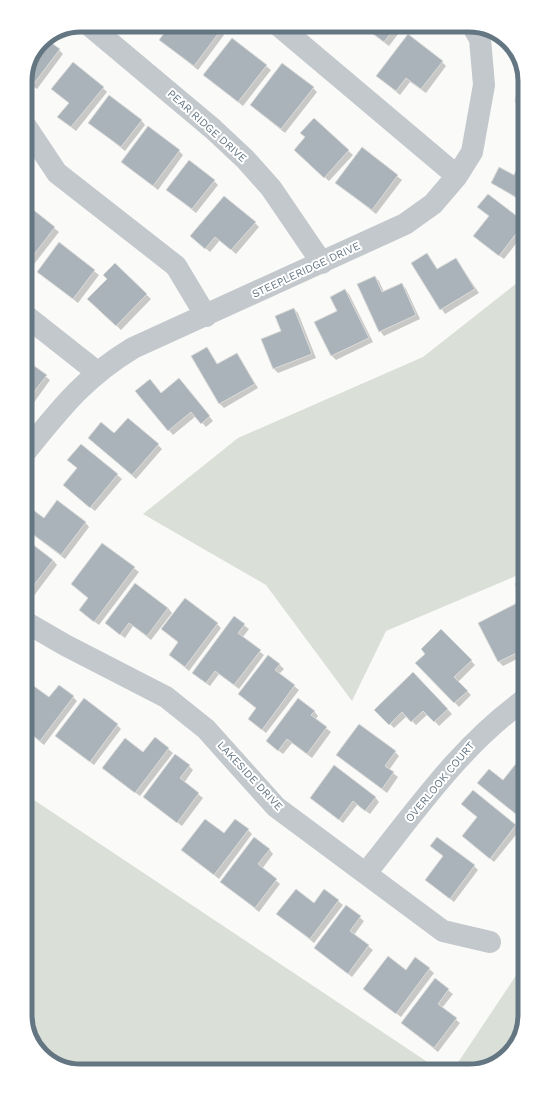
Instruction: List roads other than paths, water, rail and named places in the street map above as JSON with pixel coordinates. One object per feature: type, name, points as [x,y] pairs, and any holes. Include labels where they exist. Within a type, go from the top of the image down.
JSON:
[{"type":"street","name":"PEAR RIDGE DRIVE","points":[[97,32],[213,129],[245,159],[271,188],[322,263]]},
{"type":"street","points":[[286,32],[457,176]]},
{"type":"street","name":"STEEPLERIDGE DRIVE","points":[[32,444],[74,393],[97,372],[133,348],[405,224],[433,204],[457,176],[472,152],[484,86],[480,39],[476,33]]},
{"type":"street","points":[[32,136],[57,173],[176,266],[206,316]]},
{"type":"street","points":[[32,321],[97,372]]},
{"type":"street","name":"LAKESIDE DRIVE","points":[[32,627],[166,697],[206,729],[276,807],[443,931],[490,942]]},
{"type":"street","name":"OVERLOOK COURT","points":[[366,873],[463,753],[497,719],[518,704]]}]
